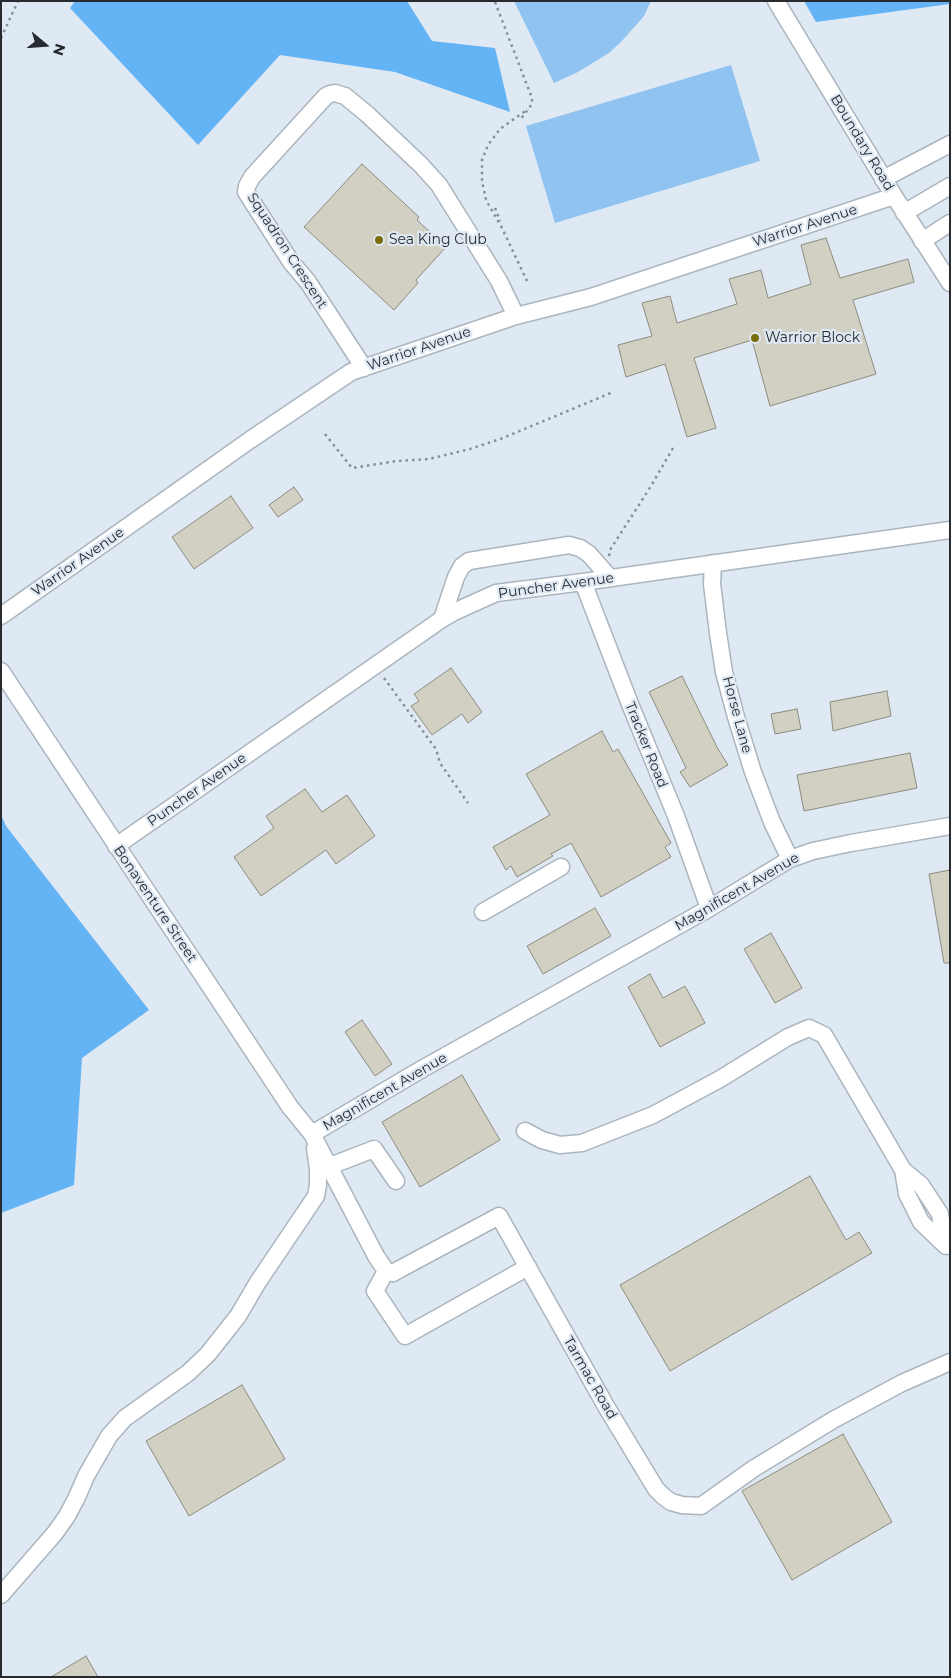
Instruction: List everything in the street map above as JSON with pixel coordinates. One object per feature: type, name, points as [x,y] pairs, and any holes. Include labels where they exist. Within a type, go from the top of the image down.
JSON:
[{"type":"street","name":"Boundary Road","points":[[776,1],[883,179],[950,283]]},
{"type":"street","name":"Squadron Crescent","points":[[364,368],[308,282],[291,262],[246,192],[252,177],[326,96],[330,94],[335,93],[345,96],[367,114],[421,165],[439,185],[499,281],[516,316]]},
{"type":"street","points":[[883,179],[950,144]]},
{"type":"street","points":[[904,213],[950,186]]},
{"type":"street","name":"Warrior Avenue","points":[[1,616],[250,440],[351,372],[516,316],[591,297],[894,196]]},
{"type":"street","points":[[922,241],[950,223]]},
{"type":"street","name":"Puncher Avenue","points":[[116,846],[442,619],[460,608],[496,593],[950,530]]},
{"type":"street","points":[[442,619],[456,577],[462,566],[469,561],[569,545],[580,548],[589,554],[610,578]]},
{"type":"street","name":"Horse Lane","points":[[712,564],[712,584],[724,672],[753,772],[790,858]]},
{"type":"street","name":"Tracker Road","points":[[583,582],[676,816],[709,908]]},
{"type":"street","name":"Bonaventure Street","points":[[1,671],[290,1107],[312,1134]]},
{"type":"street","name":"Magnificent Avenue","points":[[1,1595],[55,1533],[67,1516],[86,1476],[109,1436],[125,1418],[188,1373],[208,1354],[238,1316],[258,1282],[316,1196],[318,1169],[312,1134],[453,1052],[709,908],[790,858],[850,843],[950,826]]},
{"type":"street","points":[[483,912],[560,867]]},
{"type":"street","points":[[525,1132],[542,1140],[560,1145],[582,1143],[653,1115],[720,1079],[788,1037],[809,1028],[824,1035],[832,1046],[841,1065],[903,1170],[907,1194],[921,1222],[947,1249]]},
{"type":"street","points":[[312,1134],[376,1256],[386,1271],[375,1291],[404,1336],[528,1267]]},
{"type":"street","points":[[330,1166],[374,1148],[396,1181]]},
{"type":"street","name":"Tarmac Road","points":[[386,1271],[393,1273],[400,1270],[499,1216],[607,1408],[656,1489],[671,1502],[691,1507],[701,1506],[753,1469],[833,1420],[902,1383],[950,1362]]},
{"type":"path","points":[[1,38],[18,1]]},
{"type":"path","points":[[495,2],[532,98],[532,104],[520,120]]},
{"type":"path","points":[[527,281],[502,228],[486,200],[482,181],[482,160],[488,145],[500,129],[528,110]]},
{"type":"path","points":[[495,208],[502,228]]},
{"type":"path","points":[[325,434],[352,468],[397,461],[429,459],[470,449],[503,438],[613,392]]},
{"type":"path","points":[[610,578],[608,564],[610,550],[673,448]]},
{"type":"path","points":[[375,667],[436,749],[440,763],[468,803]]},
{"type":"shaded area","points":[[75,1],[407,1],[432,41],[495,48],[510,112],[395,72],[280,55],[198,145],[70,8]]},
{"type":"shaded area","points":[[514,1],[651,1],[644,16],[609,53],[578,72],[554,83]]},
{"type":"shaded area","points":[[804,1],[950,1],[950,4],[816,22]]},
{"type":"shaded area","points":[[731,65],[760,161],[555,223],[526,126]]},
{"type":"shaded area","points":[[1,815],[6,826],[149,1010],[82,1058],[74,1185],[1,1213]]},
{"type":"building","name":"Sea King Club","points":[[362,164],[419,217],[417,220],[446,247],[416,280],[418,283],[394,310],[304,227]]},
{"type":"building","name":"Warrior Block","points":[[826,238],[840,278],[908,259],[914,282],[853,300],[876,374],[770,406],[752,340],[694,358],[716,428],[687,437],[665,364],[626,377],[618,345],[652,336],[642,303],[670,296],[677,323],[737,304],[729,279],[761,270],[768,298],[811,284],[801,245]]},
{"type":"building","points":[[294,487],[303,500],[278,517],[269,505]]},
{"type":"building","points":[[231,496],[253,528],[194,569],[172,537]]},
{"type":"building","points":[[451,668],[482,712],[468,723],[462,714],[432,735],[411,706],[419,701],[414,694]]},
{"type":"building","points":[[682,676],[718,749],[728,765],[690,787],[680,772],[686,768],[649,692]]},
{"type":"building","points":[[887,691],[891,716],[833,731],[830,702]]},
{"type":"building","points":[[797,709],[801,729],[775,734],[771,714]]},
{"type":"building","points":[[602,731],[613,752],[618,749],[671,843],[665,847],[671,857],[601,897],[571,843],[517,877],[511,866],[506,870],[493,847],[550,815],[526,774]]},
{"type":"building","points":[[910,753],[917,788],[804,811],[797,775]]},
{"type":"building","points":[[305,789],[322,812],[347,795],[375,836],[336,864],[326,850],[261,896],[234,857],[274,828],[266,816]]},
{"type":"building","points":[[950,870],[950,963],[944,963],[929,874]]},
{"type":"building","points":[[595,908],[611,936],[543,974],[527,946]]},
{"type":"building","points":[[771,933],[802,988],[775,1003],[744,949]]},
{"type":"building","points":[[650,974],[663,998],[685,986],[705,1023],[660,1047],[628,987]]},
{"type":"building","points":[[362,1020],[392,1064],[375,1076],[345,1032]]},
{"type":"building","points":[[462,1075],[500,1140],[420,1187],[382,1122]]},
{"type":"building","points":[[810,1176],[846,1240],[859,1232],[872,1253],[670,1371],[620,1285]]},
{"type":"building","points":[[242,1385],[285,1459],[189,1516],[146,1441]]},
{"type":"building","points":[[843,1434],[892,1522],[792,1580],[742,1491]]},
{"type":"building","points":[[86,1656],[98,1677],[51,1677]]},
{"type":"place","name":"Sea King Club","points":[[379,240]]},
{"type":"place","name":"Warrior Block","points":[[755,338]]}]
